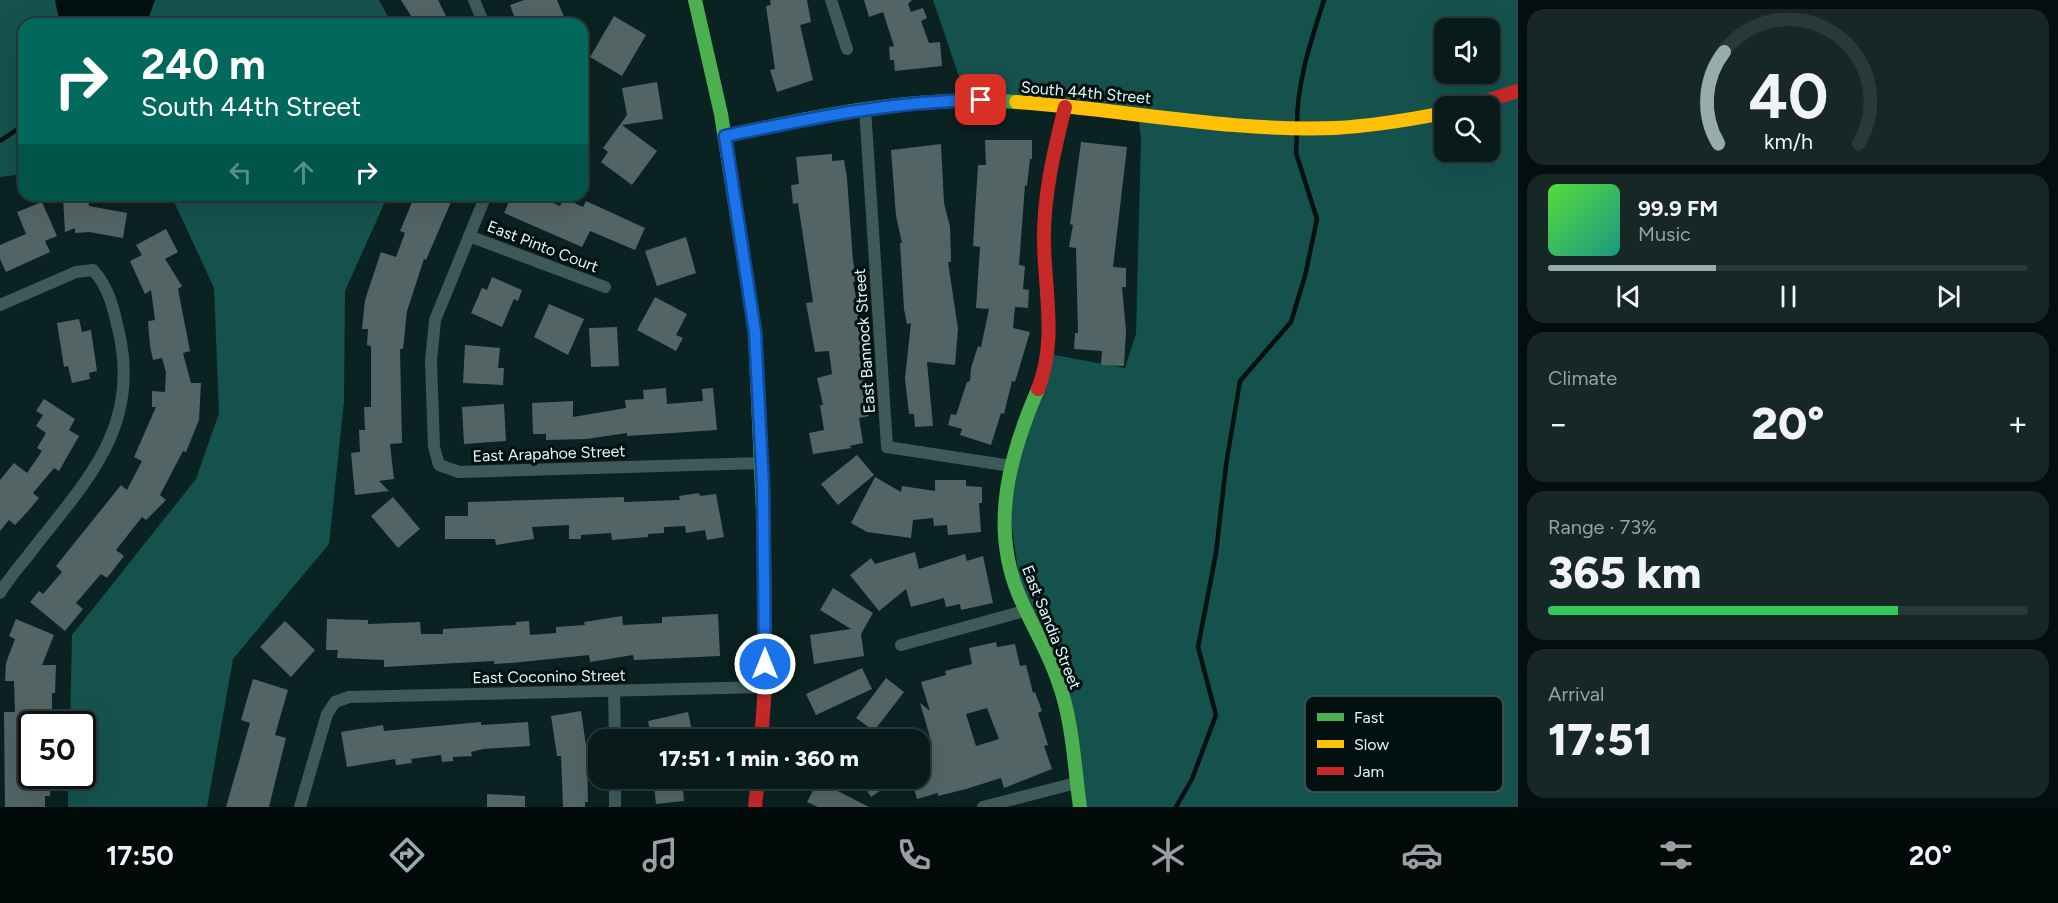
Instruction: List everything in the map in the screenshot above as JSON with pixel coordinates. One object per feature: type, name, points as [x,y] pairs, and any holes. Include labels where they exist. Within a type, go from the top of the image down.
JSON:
[{"type":"street","points":[[474,0],[482,18]]},
{"type":"street","points":[[695,0],[725,136],[755,332],[766,575],[765,687],[762,729]]},
{"type":"street","points":[[831,0],[847,49]]},
{"type":"street","points":[[1500,97],[1518,91]]},
{"type":"street","name":"South 44th Street","points":[[725,136],[865,108],[932,101],[994,100],[1284,129],[1358,126],[1434,115]]},
{"type":"street","name":"East Sandia Street","points":[[1065,107],[1057,135],[1044,227],[1048,354],[1044,375],[1017,439],[1006,487],[1008,560],[1024,611],[1044,645],[1059,682],[1069,724],[1080,807]]},
{"type":"street","name":"East Bannock Street","points":[[865,108],[887,447],[1011,466]]},
{"type":"street","name":"East Arapahoe Street","points":[[484,201],[435,320],[431,361],[434,447],[439,465],[459,472],[762,463]]},
{"type":"street","name":"East Pinto Court","points":[[469,236],[605,286]]},
{"type":"street","points":[[0,305],[76,272],[93,270],[103,280],[114,312],[123,351],[124,388],[118,418],[108,449],[0,593]]},
{"type":"street","points":[[901,645],[1024,611]]},
{"type":"street","name":"East Coconino Street","points":[[300,807],[327,714],[334,702],[350,697],[765,687]]},
{"type":"street","points":[[614,691],[615,729]]},
{"type":"street","points":[[983,807],[1076,783]]},
{"type":"street","points":[[615,789],[615,807]]},
{"type":"street","points":[[755,807],[757,789]]},
{"type":"shaded area","points":[[0,0],[379,0],[389,18],[18,18],[18,175],[0,177]]},
{"type":"shaded area","points":[[55,0],[155,0],[149,18],[59,18]]},
{"type":"shaded area","points":[[933,0],[1518,0],[1518,807],[1080,807],[1069,725],[1024,611],[1006,487],[1049,354],[1125,368],[1136,334],[1141,138],[1138,113],[967,100]]},
{"type":"shaded area","points":[[174,201],[385,201],[345,291],[344,402],[329,544],[233,659],[207,807],[68,807],[68,789],[96,789],[96,711],[70,711],[72,635],[196,479],[219,413],[214,288]]},
{"type":"building","points":[[401,0],[438,0],[447,18],[412,18]]},
{"type":"building","points":[[524,0],[557,0],[564,17],[515,18],[510,5]]},
{"type":"building","points":[[770,0],[807,0],[811,22],[800,25],[813,80],[777,92],[770,70],[775,69],[766,6],[771,5]]},
{"type":"building","points":[[864,0],[912,0],[908,4],[911,12],[923,8],[927,18],[921,21],[929,43],[940,42],[942,66],[895,71],[894,60],[890,60],[889,47],[894,46],[883,12],[869,17]]},
{"type":"building","points":[[614,16],[646,35],[622,76],[590,57]]},
{"type":"building","points":[[657,82],[663,119],[622,125],[657,151],[632,185],[601,162],[608,152],[603,148],[627,115],[622,88]]},
{"type":"building","points":[[985,140],[1032,140],[1032,159],[1030,159],[1027,186],[1025,185],[1019,265],[1025,266],[1023,289],[1029,290],[1028,308],[1015,307],[1013,328],[1030,332],[1015,382],[1012,381],[1004,414],[1001,413],[991,445],[960,435],[962,429],[948,425],[951,414],[956,415],[967,382],[970,381],[971,368],[978,346],[981,347],[989,309],[976,308],[980,247],[973,246],[978,165],[986,165]]},
{"type":"building","points":[[1081,142],[1127,147],[1113,267],[1126,268],[1126,287],[1122,287],[1126,331],[1124,366],[1101,365],[1102,351],[1074,349],[1075,333],[1078,333],[1076,248],[1069,247]]},
{"type":"building","points":[[941,144],[944,203],[950,227],[951,262],[948,262],[958,329],[955,365],[927,362],[933,426],[915,427],[914,414],[909,414],[905,378],[911,323],[907,324],[904,309],[900,243],[902,243],[896,216],[891,150]]},
{"type":"building","points":[[832,154],[832,161],[844,160],[847,178],[853,261],[857,281],[853,282],[860,316],[858,316],[863,353],[859,354],[866,385],[864,385],[869,416],[859,418],[863,443],[849,446],[852,448],[813,454],[809,433],[824,430],[820,405],[823,405],[817,378],[832,374],[829,351],[815,352],[806,303],[813,302],[798,203],[793,204],[791,185],[799,184],[796,157]]},
{"type":"building","points":[[63,201],[88,201],[89,206],[127,213],[123,238],[89,232],[75,233],[75,228],[65,232]]},
{"type":"building","points":[[412,201],[451,201],[426,260],[424,259],[407,311],[403,349],[400,349],[402,443],[390,444],[394,479],[379,481],[389,491],[355,495],[351,453],[360,452],[359,430],[365,430],[364,407],[371,407],[371,346],[367,345],[368,329],[362,329],[365,300],[381,252],[396,257],[405,233],[400,231]]},
{"type":"building","points":[[509,201],[549,201],[560,206],[562,201],[570,201],[583,207],[586,201],[645,228],[635,250],[590,231],[582,247],[504,213]]},
{"type":"building","points":[[42,202],[57,236],[45,241],[50,252],[6,272],[0,259],[0,245],[26,234],[17,212]]},
{"type":"building","points":[[166,229],[178,252],[165,259],[182,286],[178,289],[190,351],[183,353],[191,383],[201,383],[199,420],[186,452],[183,451],[160,495],[166,500],[146,520],[142,517],[116,550],[124,556],[107,578],[101,574],[76,603],[83,609],[65,631],[30,602],[39,591],[43,594],[62,572],[56,566],[121,485],[127,490],[142,461],[134,457],[156,407],[152,407],[152,391],[165,392],[166,372],[162,358],[153,360],[150,346],[148,321],[155,320],[151,290],[145,294],[130,261],[142,255],[136,245]]},
{"type":"building","points":[[686,237],[696,273],[657,286],[645,251]]},
{"type":"building","points":[[492,277],[522,290],[518,301],[514,299],[502,327],[471,313],[482,288],[487,290]]},
{"type":"building","points":[[655,297],[687,314],[676,335],[683,338],[676,351],[637,330]]},
{"type":"building","points":[[549,304],[584,319],[568,355],[534,337]]},
{"type":"building","points":[[79,319],[82,332],[91,330],[97,371],[89,373],[90,379],[72,383],[68,366],[64,367],[57,323]]},
{"type":"building","points":[[617,327],[619,366],[591,367],[589,328]]},
{"type":"building","points":[[465,345],[500,348],[498,368],[504,368],[503,385],[463,383]]},
{"type":"building","points":[[666,388],[667,404],[703,401],[702,389],[713,388],[717,430],[627,436],[627,433],[587,439],[546,440],[546,434],[533,434],[532,403],[573,401],[573,417],[626,408],[625,400],[644,399],[643,390]]},
{"type":"building","points":[[44,399],[75,419],[69,430],[79,436],[59,471],[54,468],[33,493],[39,498],[15,525],[9,520],[0,531],[0,480],[14,463],[27,473],[42,451],[37,448],[46,433],[36,426],[43,415],[36,411]]},
{"type":"building","points":[[504,404],[506,441],[464,444],[462,407]]},
{"type":"building","points":[[857,455],[874,475],[838,505],[821,484]]},
{"type":"building","points":[[875,477],[901,492],[902,486],[935,491],[935,480],[966,480],[966,486],[982,487],[982,503],[979,503],[981,532],[948,535],[947,525],[934,526],[933,518],[913,520],[911,538],[867,532],[851,523]]},
{"type":"building","points":[[699,493],[700,496],[716,494],[724,537],[707,540],[705,530],[686,533],[685,526],[664,527],[664,533],[648,534],[648,537],[612,540],[611,533],[581,535],[581,539],[569,539],[569,525],[532,527],[534,539],[496,545],[495,539],[445,539],[445,516],[468,516],[468,502],[624,497],[624,502],[680,500],[679,496]]},
{"type":"building","points":[[393,497],[420,529],[398,548],[371,516]]},
{"type":"building","points":[[915,552],[919,569],[965,554],[967,561],[983,556],[993,603],[961,610],[960,604],[946,607],[944,598],[911,607],[906,589],[879,611],[850,575],[871,558],[875,564]]},
{"type":"building","points":[[833,588],[873,613],[861,634],[864,656],[814,664],[810,635],[851,629],[820,610]]},
{"type":"building","points":[[718,614],[720,656],[634,660],[633,655],[590,662],[589,655],[512,663],[494,664],[494,661],[384,667],[384,660],[337,658],[338,650],[326,650],[327,619],[368,620],[368,624],[420,622],[421,634],[443,634],[443,629],[516,625],[516,622],[529,621],[530,635],[556,633],[556,627],[585,625],[584,622],[622,616],[623,625],[662,623],[662,617]]},
{"type":"building","points":[[16,619],[54,635],[42,665],[56,665],[52,711],[18,711],[18,789],[50,789],[50,796],[45,796],[45,807],[5,807],[4,712],[15,712],[14,681],[5,681],[6,663],[15,639],[9,636]]},
{"type":"building","points":[[285,621],[315,650],[291,677],[260,647]]},
{"type":"building","points":[[996,642],[997,647],[1015,644],[1020,666],[1026,665],[1033,693],[1035,692],[1042,711],[1038,713],[1048,745],[1044,746],[1052,769],[1004,788],[1001,778],[938,796],[938,793],[917,799],[914,789],[930,789],[930,745],[932,744],[930,729],[928,729],[920,703],[930,711],[921,682],[946,675],[945,671],[972,664],[969,648]],"holes":[[[987,708],[999,739],[976,746],[966,714]]]},
{"type":"building","points":[[862,668],[872,689],[816,715],[806,694]]},
{"type":"building","points":[[886,678],[904,692],[876,729],[871,729],[856,718]]},
{"type":"building","points":[[253,679],[288,690],[275,735],[286,738],[269,807],[226,807],[250,723],[241,720]]},
{"type":"building","points":[[581,711],[587,752],[588,802],[585,802],[585,807],[563,807],[561,756],[557,756],[551,716]]},
{"type":"building","points":[[688,712],[692,729],[650,729],[648,721]]},
{"type":"building","points":[[481,722],[481,725],[528,722],[530,746],[483,749],[471,752],[472,756],[453,757],[453,761],[442,762],[441,755],[411,759],[412,763],[396,765],[395,759],[347,767],[341,732],[383,725],[384,731]]},
{"type":"building","points":[[654,789],[683,789],[684,801],[656,804]]},
{"type":"building","points":[[814,789],[834,789],[869,807],[818,807],[807,802]]},
{"type":"building","points":[[866,789],[883,789],[871,797]]},
{"type":"building","points":[[487,794],[525,796],[525,807],[487,807]]},
{"type":"waterway","points":[[1297,125],[1302,77],[1324,0]]},
{"type":"waterway","points":[[0,141],[18,129]]},
{"type":"waterway","points":[[1176,807],[1192,779],[1216,715],[1198,647],[1216,553],[1226,465],[1240,381],[1291,322],[1305,276],[1317,219],[1296,153],[1297,133]]},
{"type":"traffic: fast","points":[[695,0],[721,114],[755,332],[764,534]]},
{"type":"traffic: fast","points":[[725,136],[833,114],[906,104],[942,101],[1016,102]]},
{"type":"traffic: fast","points":[[1038,389],[1012,464],[1007,490],[1005,541],[1018,593],[1049,658],[1063,696],[1070,727],[1080,807]]},
{"type":"traffic: slow","points":[[1016,102],[1255,127],[1335,128],[1434,115]]},
{"type":"traffic: jam","points":[[1500,97],[1518,91]]},
{"type":"traffic: jam","points":[[1038,389],[1044,371],[1049,335],[1044,243],[1045,209],[1053,157],[1065,107]]},
{"type":"traffic: jam","points":[[762,729],[765,687],[764,534]]},
{"type":"traffic: jam","points":[[755,807],[757,789]]},
{"type":"route","points":[[765,664],[766,575],[755,332],[725,136],[865,108],[932,101],[981,100]]}]
